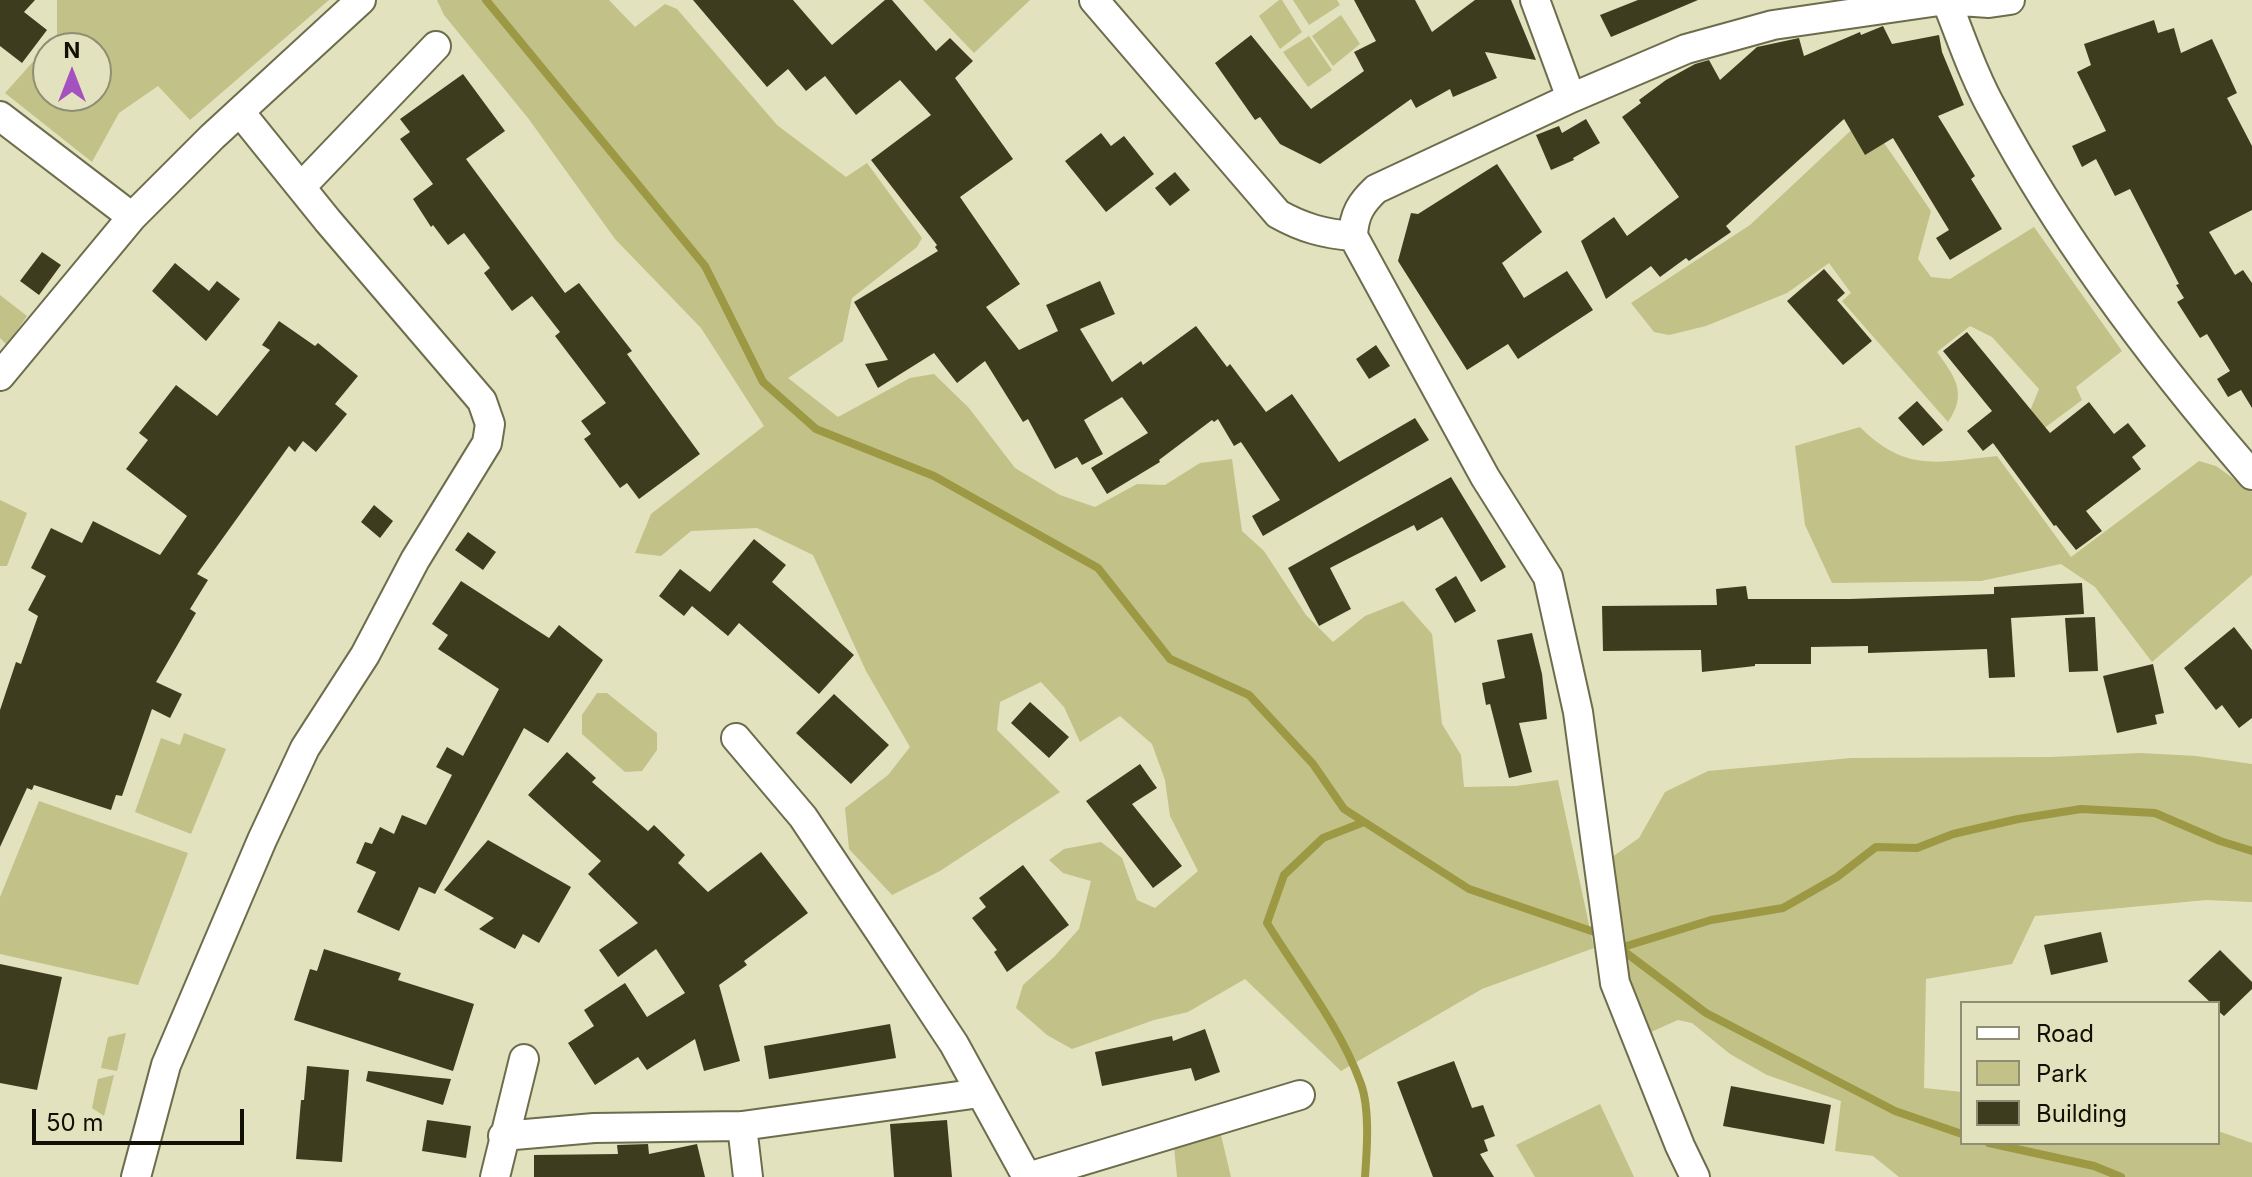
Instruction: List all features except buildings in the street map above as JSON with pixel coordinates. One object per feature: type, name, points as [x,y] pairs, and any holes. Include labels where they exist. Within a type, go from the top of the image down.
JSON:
[{"type":"street","points":[[0,376],[132,217],[361,0]]},
{"type":"street","points":[[1094,0],[1278,214],[1300,226],[1327,234],[1353,236]]},
{"type":"street","points":[[1535,0],[1571,98]]},
{"type":"street","points":[[1695,1177],[1615,983],[1578,712],[1548,577],[1485,477],[1353,236],[1354,217],[1376,189],[1571,98],[1686,49],[1773,25],[1946,0],[1989,3],[2010,0]]},
{"type":"street","points":[[1946,0],[1992,110],[2066,235],[2188,400],[2252,475]]},
{"type":"street","points":[[301,187],[436,46]]},
{"type":"street","points":[[136,1177],[166,1065],[292,774],[305,748],[365,655],[422,547],[487,443],[490,424],[482,401],[240,112]]},
{"type":"street","points":[[0,116],[132,217]]},
{"type":"street","points":[[736,738],[803,817],[946,1031],[1028,1177],[1300,1095]]},
{"type":"street","points":[[495,1177],[524,1059]]},
{"type":"street","points":[[503,1136],[594,1128],[742,1126],[980,1093]]},
{"type":"street","points":[[742,1126],[748,1177]]},
{"type":"green space","points":[[57,0],[329,0],[190,120],[158,86],[119,113],[92,162],[5,93],[32,63],[32,112],[112,112],[112,32],[57,32]]},
{"type":"green space","points":[[437,0],[609,0],[635,27],[665,4],[677,9],[777,125],[846,177],[867,163],[922,238],[917,247],[852,298],[843,341],[788,378],[838,417],[910,378],[934,374],[969,408],[1015,468],[1060,495],[1095,507],[1137,484],[1165,485],[1200,463],[1232,459],[1242,531],[1264,551],[1306,615],[1333,642],[1365,616],[1403,601],[1432,634],[1442,724],[1461,755],[1464,787],[1516,786],[1558,780],[1594,948],[1482,989],[1341,1071],[1245,979],[1188,1012],[1154,1020],[1072,1049],[1047,1035],[1016,1008],[1023,985],[1079,929],[1091,881],[1063,873],[1049,860],[1064,849],[1101,842],[1122,858],[1137,900],[1155,908],[1198,871],[1170,816],[1165,780],[1152,744],[1120,716],[1080,742],[1064,707],[1041,682],[1000,702],[997,730],[1060,792],[940,871],[892,895],[849,849],[845,808],[888,775],[910,747],[866,671],[813,555],[757,528],[691,531],[661,556],[635,553],[651,514],[764,426],[701,328],[615,239],[528,118],[444,15]]},
{"type":"green space","points":[[923,0],[1030,0],[974,53]]},
{"type":"green space","points":[[1282,0],[1302,32],[1280,49],[1259,16]]},
{"type":"green space","points":[[1293,0],[1337,0],[1340,5],[1309,25]]},
{"type":"green space","points":[[1341,15],[1360,44],[1333,66],[1312,36]]},
{"type":"green space","points":[[1309,36],[1332,70],[1308,87],[1283,52]]},
{"type":"green space","points":[[1861,121],[1871,124],[1931,211],[1918,259],[1931,277],[1950,279],[2034,227],[2122,351],[2076,387],[2082,400],[2035,435],[2025,423],[2039,389],[1992,337],[1970,326],[1937,352],[1957,386],[1957,402],[1948,422],[1842,301],[1851,293],[1829,263],[1787,293],[1706,326],[1669,335],[1654,332],[1631,303],[1750,225]]},
{"type":"green space","points":[[0,295],[27,316],[7,345],[0,338]]},
{"type":"green space","points":[[1860,427],[1877,442],[1908,458],[1940,462],[1997,456],[2071,557],[2199,461],[2216,466],[2252,492],[2252,575],[2152,662],[2095,587],[2061,564],[1981,581],[1832,583],[1805,525],[1795,446]]},
{"type":"green space","points":[[0,500],[27,513],[7,566],[0,566]]},
{"type":"green space","points":[[597,693],[607,693],[657,733],[657,750],[642,771],[625,772],[582,734],[582,715]]},
{"type":"green space","points":[[184,733],[226,749],[191,834],[135,812],[161,738],[180,745]]},
{"type":"green space","points":[[2140,753],[2196,756],[2252,764],[2252,902],[2206,900],[2035,916],[2012,964],[1926,979],[1924,1088],[1960,1092],[1960,1145],[2220,1145],[2220,1132],[2252,1143],[2252,1177],[1899,1177],[1873,1156],[1835,1151],[1841,1101],[1767,1075],[1730,1054],[1692,1023],[1678,1020],[1651,1032],[1625,992],[1608,860],[1639,838],[1665,792],[1708,771],[1851,758],[2051,757]]},
{"type":"green space","points":[[39,801],[188,853],[138,985],[0,954],[0,897]]},
{"type":"green space","points":[[126,1033],[117,1071],[101,1068],[108,1037]]},
{"type":"green space","points":[[114,1075],[104,1116],[92,1108],[98,1079]]},
{"type":"green space","points":[[1600,1104],[1634,1177],[1535,1177],[1516,1145]]},
{"type":"green space","points":[[1220,1131],[1231,1177],[1177,1177],[1173,1137]]},
{"type":"waterway","points":[[486,0],[705,266],[763,382],[816,429],[934,476],[1098,568],[1170,659],[1249,695],[1313,764],[1344,809],[1469,889],[1603,935]]},
{"type":"waterway","points":[[1620,948],[1711,920],[1783,908],[1837,877],[1876,847],[1917,848],[1953,834],[2081,809],[2155,813],[2252,851]]},
{"type":"waterway","points":[[1364,822],[1323,838],[1284,875],[1267,923],[1330,1021],[1361,1084],[1367,1117],[1365,1177]]},
{"type":"waterway","points":[[1617,946],[1706,1013],[1895,1111],[1960,1133]]},
{"type":"waterway","points":[[1998,1145],[2094,1166],[2121,1177]]}]
